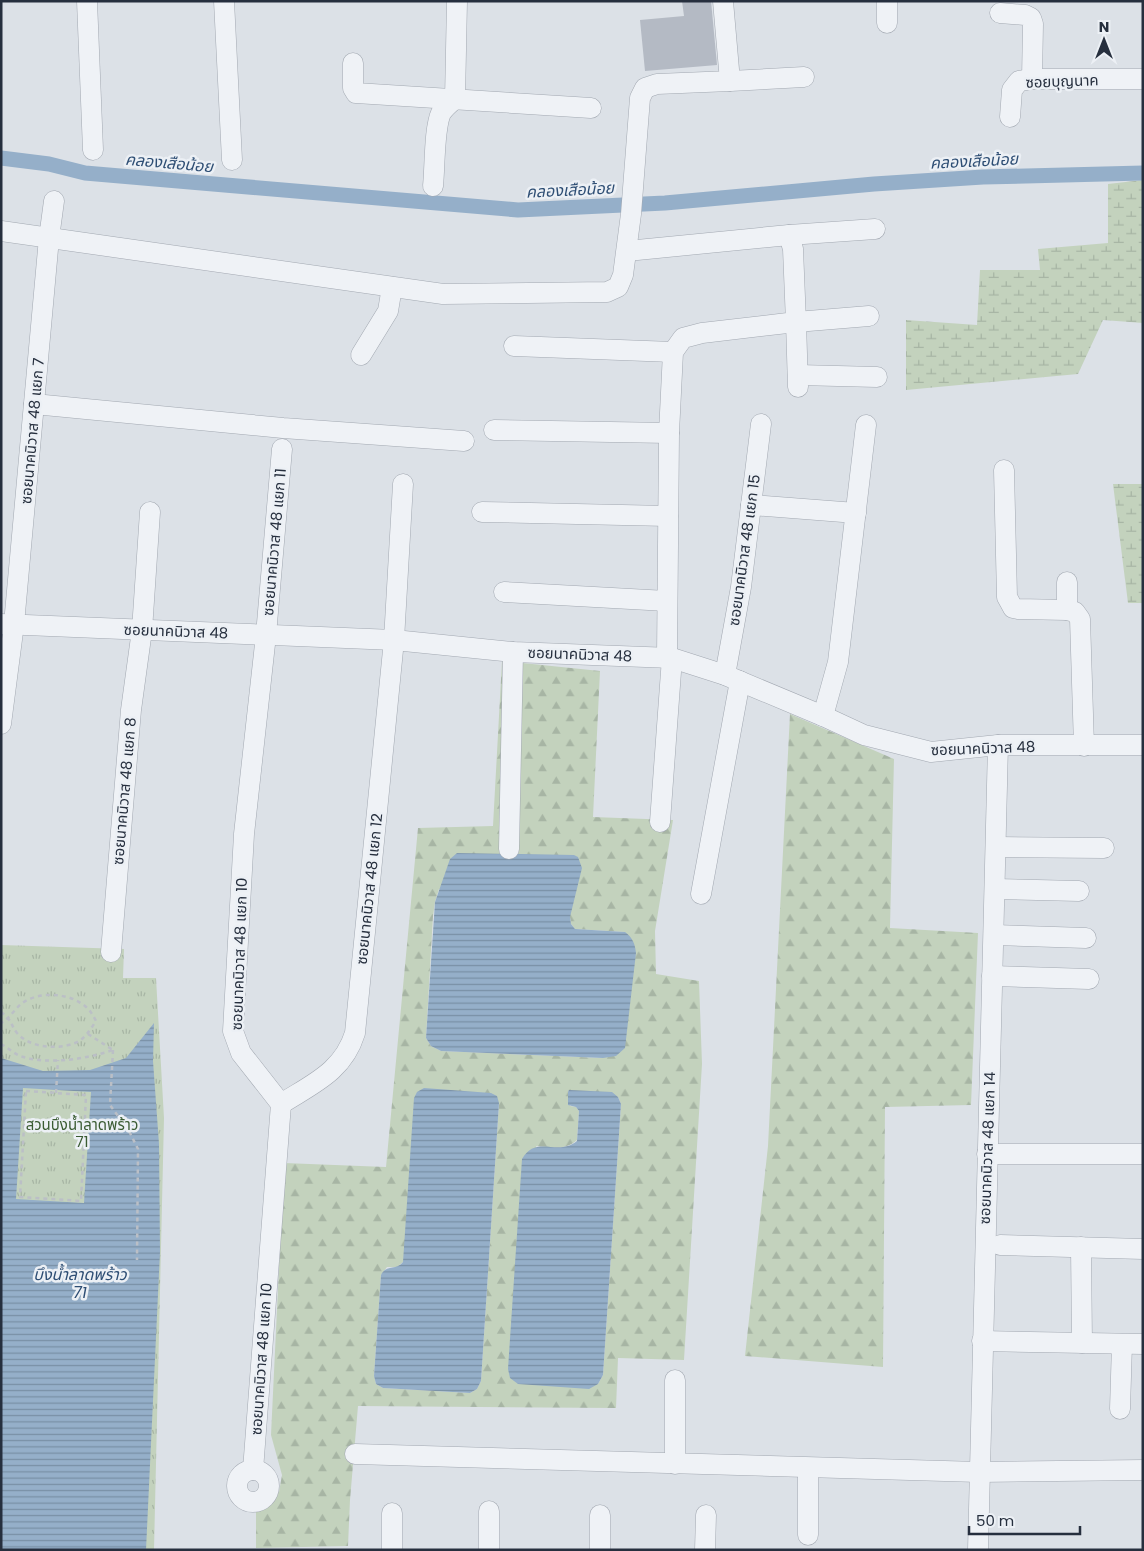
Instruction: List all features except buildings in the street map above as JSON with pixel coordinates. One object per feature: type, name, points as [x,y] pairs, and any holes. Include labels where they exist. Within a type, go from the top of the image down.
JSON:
[{"type":"street","points":[[87,1],[93,150]]},
{"type":"street","points":[[224,1],[232,160]]},
{"type":"street","points":[[456,99],[457,1]]},
{"type":"street","points":[[723,1],[730,81]]},
{"type":"street","points":[[887,1],[887,23]]},
{"type":"street","points":[[1000,14],[1025,15],[1031,18],[1032,78]]},
{"type":"street","points":[[353,63],[353,88],[356,93],[591,108]]},
{"type":"street","points":[[1,231],[443,294],[606,292],[618,287],[623,275],[631,214],[640,98],[645,88],[657,84],[804,77]]},
{"type":"street","name":"ซอยบุญนาค","points":[[1010,117],[1012,90],[1019,81],[1032,78],[1143,79]]},
{"type":"street","points":[[433,186],[440,114],[446,106],[456,99]]},
{"type":"street","name":"ซอยนาคนิวาส 48 แยก 7","points":[[1,724],[8,624],[34,404],[54,201]]},
{"type":"street","points":[[626,251],[789,235],[875,229]]},
{"type":"street","points":[[789,235],[793,249],[798,381],[877,377]]},
{"type":"street","points":[[361,356],[388,311],[392,287]]},
{"type":"street","points":[[660,822],[669,658],[667,601],[669,433],[673,352],[683,338],[702,333],[869,316]]},
{"type":"street","points":[[514,346],[673,352]]},
{"type":"street","points":[[34,404],[283,428],[464,442]]},
{"type":"street","name":"ซอยนาคนิวาส 48 แยก 15","points":[[700,894],[732,678],[761,424]]},
{"type":"street","points":[[823,716],[838,662],[866,425]]},
{"type":"street","points":[[494,430],[669,433]]},
{"type":"street","name":"ซอยนาคนิวาส 48 แยก 11","points":[[266,634],[282,449]]},
{"type":"street","points":[[1004,470],[1007,597],[1012,608],[1067,610],[1075,612],[1080,619],[1084,746]]},
{"type":"street","name":"ซอยนาคนิวาส 48 แยก 12","points":[[280,1104],[338,1065],[350,1048],[354,1033],[394,640],[403,484]]},
{"type":"street","points":[[751,505],[856,514]]},
{"type":"street","name":"ซอยนาคนิวาส 48 แยก 8","points":[[111,952],[131,710],[142,630],[150,512]]},
{"type":"street","points":[[482,512],[668,516]]},
{"type":"street","points":[[1067,582],[1067,610]]},
{"type":"street","points":[[504,592],[667,601]]},
{"type":"street","name":"ซอยนาคนิวาส 48","points":[[8,624],[394,640],[513,652],[669,658],[732,678],[864,735],[931,752],[998,746],[1143,745]]},
{"type":"street","name":"ซอยนาคนิวาส 48 แยก 10","points":[[253,1470],[280,1104],[241,1053],[233,1031],[244,834],[266,634]]},
{"type":"street","points":[[509,849],[513,652]]},
{"type":"street","name":"ซอยนาคนิวาส 48 แยก 14","points":[[978,1550],[978,1472],[996,890],[998,746]]},
{"type":"street","points":[[997,847],[1104,848]]},
{"type":"street","points":[[996,890],[1079,891]]},
{"type":"street","points":[[994,935],[1086,938]]},
{"type":"street","points":[[992,976],[1089,979]]},
{"type":"street","points":[[987,1154],[1143,1154]]},
{"type":"street","points":[[1000,1245],[1143,1249]]},
{"type":"street","points":[[1081,1248],[1082,1343]]},
{"type":"street","points":[[982,1341],[1143,1344]]},
{"type":"street","points":[[1120,1409],[1122,1344]]},
{"type":"street","points":[[675,1380],[675,1464]]},
{"type":"street","points":[[355,1454],[978,1472],[1143,1470]]},
{"type":"street","points":[[808,1468],[808,1535]]},
{"type":"street","points":[[489,1511],[489,1550]]},
{"type":"street","points":[[392,1513],[392,1550]]},
{"type":"street","points":[[705,1550],[706,1515]]},
{"type":"street","points":[[600,1516],[600,1550]]},
{"type":"path","points":[[1,1012],[10,1018],[17,1033],[32,1043],[55,1047],[76,1043],[88,1034],[96,1021],[89,1009],[76,1000],[59,995],[37,996],[21,1004],[10,1018],[1,1023]]},
{"type":"path","points":[[88,1034],[113,1050]]},
{"type":"path","points":[[1,1044],[18,1055],[58,1060],[97,1055],[113,1050]]},
{"type":"path","points":[[113,1050],[110,1105],[130,1131],[138,1149],[137,1260]]},
{"type":"path","points":[[56,1091],[58,1060]]},
{"type":"path","points":[[26,1091],[56,1091],[86,1095],[80,1201],[20,1197],[26,1091]]},
{"type":"green space","points":[[1143,180],[1143,323],[1103,320],[1078,374],[906,390],[906,320],[977,325],[980,270],[1040,270],[1038,249],[1108,243],[1108,184]]},
{"type":"green space","points":[[1113,484],[1143,484],[1143,603],[1128,603]]},
{"type":"green space","points":[[502,661],[600,671],[593,817],[673,820],[655,931],[656,974],[699,981],[702,1064],[684,1360],[618,1358],[616,1408],[358,1406],[348,1546],[256,1548],[256,1503],[279,1492],[282,1475],[271,1435],[284,1163],[386,1167],[418,828],[493,826]],"holes":[[[439,889],[570,917],[571,924],[575,929],[625,932],[603,1058],[441,1051],[431,1046],[426,1038],[433,916]],[[569,1090],[618,1097],[621,1104],[603,1375],[598,1384],[536,1146],[563,1147],[577,1140],[579,1111],[576,1107],[570,1106]],[[499,1103],[481,1381],[477,1389],[470,1393],[383,1388],[376,1384],[374,1376],[381,1275],[387,1267],[397,1267],[403,1262]]]},
{"type":"green space","points":[[790,714],[894,759],[890,928],[978,933],[971,1105],[885,1107],[883,1367],[745,1356],[768,1146]]},
{"type":"green space","name":"บึงน้ำลาดพร้าว 71","points":[[1,945],[124,949],[123,978],[156,978],[164,1118],[154,1550],[1,1550]]},
{"type":"water","points":[[457,853],[574,855],[578,857],[582,868],[570,917],[571,924],[575,929],[625,932],[632,939],[636,950],[625,1048],[616,1056],[603,1058],[441,1051],[431,1046],[426,1038],[435,902],[450,859]]},
{"type":"water","name":"บึงน้ำลาดพร้าว 71","points":[[154,1023],[153,1061],[159,1144],[160,1252],[146,1550],[1,1550],[1,1058],[43,1071],[90,1070],[126,1058]],"holes":[[[23,1088],[91,1092],[84,1203],[16,1199]]]},
{"type":"water","points":[[424,1088],[491,1093],[497,1096],[499,1103],[481,1381],[477,1389],[470,1393],[383,1388],[376,1384],[374,1376],[381,1275],[388,1268],[400,1265],[403,1262],[414,1098],[417,1092]]},
{"type":"water","points":[[569,1090],[612,1092],[618,1097],[621,1104],[603,1375],[598,1384],[589,1389],[518,1384],[510,1378],[508,1369],[522,1159],[534,1148],[562,1147],[577,1141],[579,1111],[576,1107],[568,1105]]},
{"type":"waterway","name":"คลองเสือน้อย","points":[[1,158],[49,164],[85,173],[518,210],[665,203],[874,184],[983,177],[1143,173]]},
{"type":"park label","name":"สวนบึงน้ำลาดพร้าว 71","points":[[82,1132]]}]
